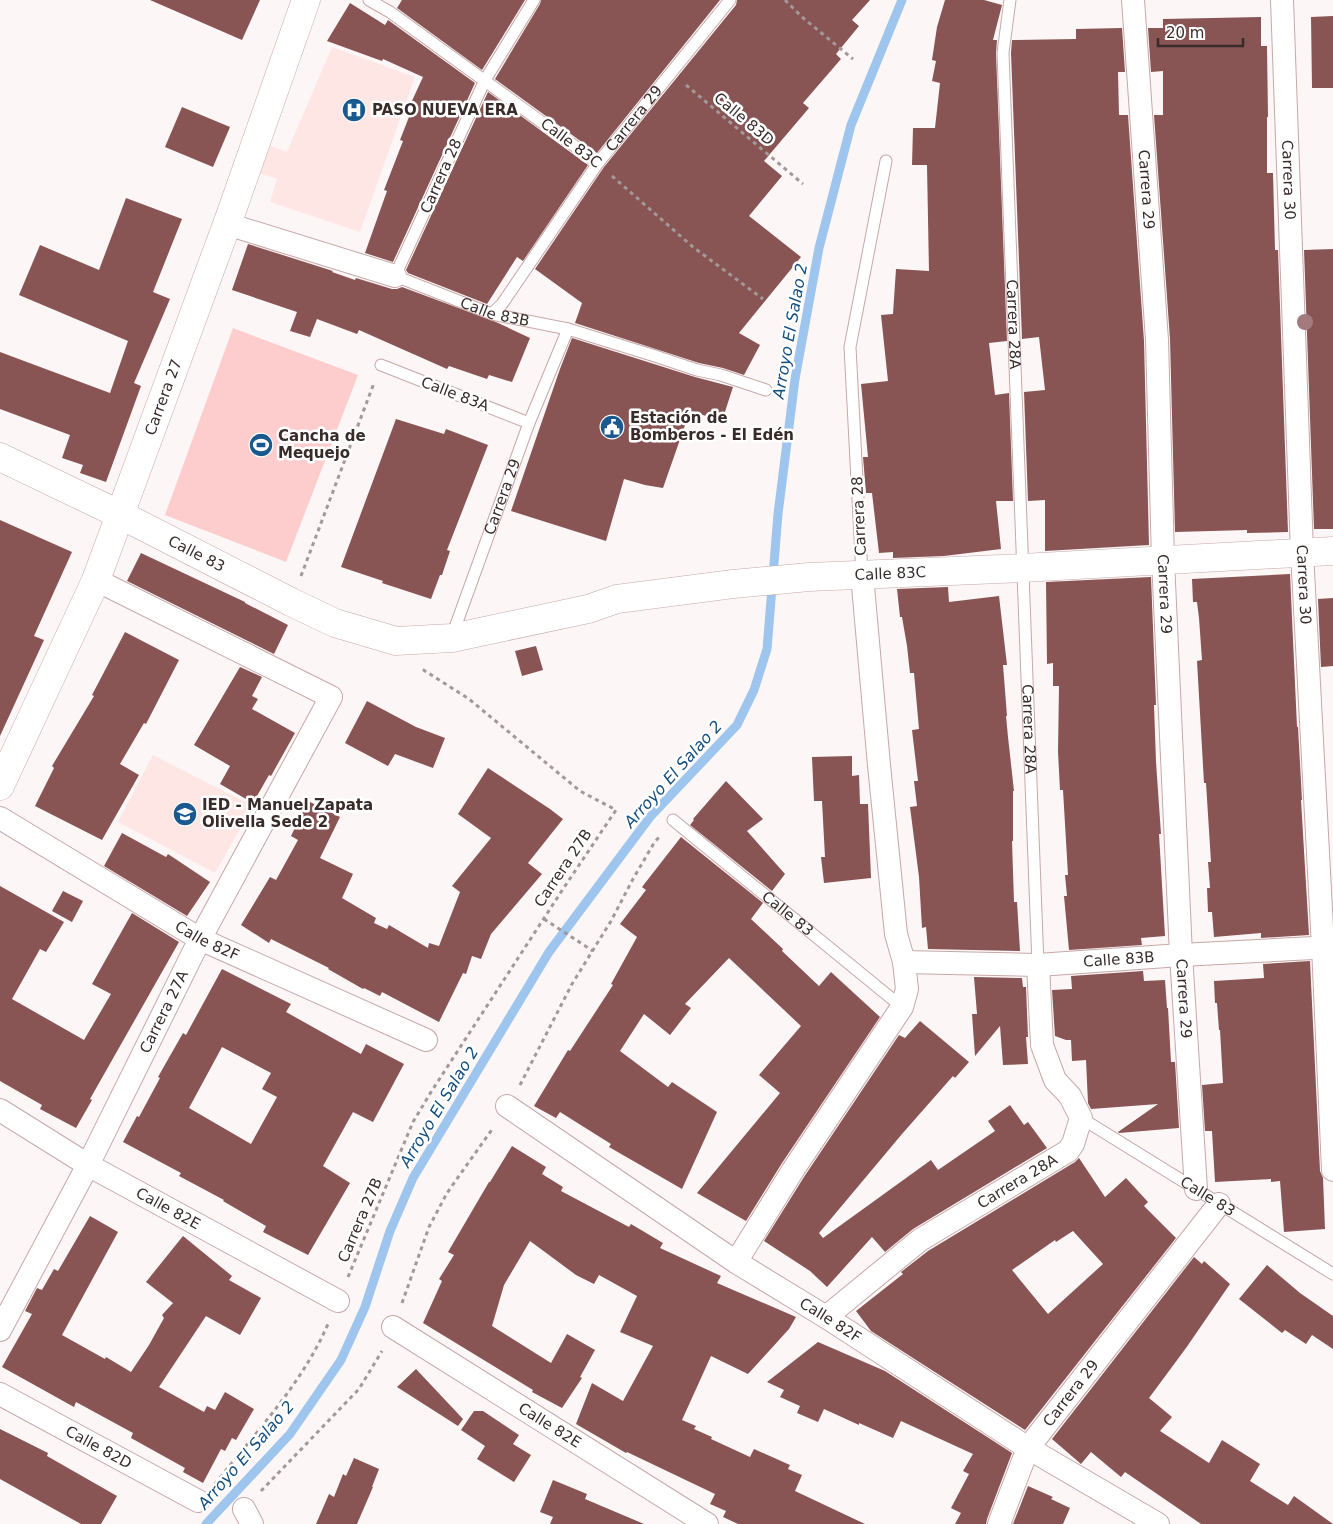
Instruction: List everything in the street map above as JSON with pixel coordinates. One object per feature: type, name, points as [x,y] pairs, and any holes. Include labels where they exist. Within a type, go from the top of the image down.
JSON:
[{"type":"street","name":"Carrera 27","points":[[0,786],[96,580],[227,224],[306,0]]},
{"type":"street","name":"Carrera 29","points":[[1133,0],[1157,340],[1163,560],[1181,955],[1196,1189]]},
{"type":"street","name":"Carrera 30","points":[[1282,0],[1302,552],[1328,947],[1333,1170]]},
{"type":"street","name":"Calle 83B","points":[[227,224],[395,276]]},
{"type":"street","name":"Calle 83","points":[[0,457],[335,623],[396,641],[452,638]]},
{"type":"street","name":"Calle 83C","points":[[452,638],[588,609],[617,599],[733,584],[809,577],[1022,568],[1333,550]]},
{"type":"street","name":"Carrera 28","points":[[862,575],[896,934],[904,962],[907,988],[902,1007]]},
{"type":"street","name":"Carrera 27A","points":[[0,1330],[88,1165],[200,939],[331,697],[96,580]]},
{"type":"street","name":"Calle 82F","points":[[0,818],[200,939],[426,1040]]},
{"type":"street","name":"Calle 83B","points":[[904,962],[1038,965],[1328,947]]},
{"type":"street","name":"Carrera 28A","points":[[826,1317],[920,1240],[1068,1151],[1073,1144],[1081,1118],[1070,1096],[1055,1080],[1042,1046],[1038,965]]},
{"type":"street","points":[[736,1262],[793,1170],[902,1007]]},
{"type":"street","name":"Calle 82F","points":[[507,1106],[736,1262],[826,1317],[1028,1448],[1158,1524]]},
{"type":"street","name":"Calle 82E","points":[[0,1110],[88,1165],[338,1301]]},
{"type":"street","name":"Carrera 29","points":[[999,1524],[1028,1448],[1219,1204]]},
{"type":"street","name":"Calle 82E","points":[[393,1327],[707,1524]]},
{"type":"street","name":"Calle 82D","points":[[0,1394],[198,1501]]},
{"type":"lane","name":"Calle 83C","points":[[369,0],[390,12],[598,163]]},
{"type":"lane","name":"Carrera 28","points":[[395,276],[485,80],[534,0]]},
{"type":"lane","name":"Carrera 29","points":[[492,314],[502,304],[598,163],[730,0]]},
{"type":"lane","name":"Carrera 28A","points":[[1010,0],[1004,54],[1038,965]]},
{"type":"lane","name":"Carrera 28","points":[[862,575],[850,348],[886,161]]},
{"type":"lane","name":"Calle 83B","points":[[395,276],[492,314],[568,329],[766,390]]},
{"type":"lane","name":"Carrera 29","points":[[452,638],[529,423],[568,329]]},
{"type":"lane","name":"Calle 83A","points":[[381,365],[529,423]]},
{"type":"lane","name":"Calle 83","points":[[673,820],[902,1007]]},
{"type":"lane","name":"Calle 83","points":[[1081,1118],[1333,1274]]},
{"type":"path","points":[[785,0],[853,59]]},
{"type":"path","name":"Calle 83D","points":[[670,72],[803,184]]},
{"type":"path","name":"Calle 83C","points":[[598,163],[693,247],[763,299]]},
{"type":"path","points":[[291,602],[381,365]]},
{"type":"path","name":"Carrera 27B","points":[[198,1501],[211,1488],[285,1395],[318,1347],[413,1122],[616,810],[580,790],[469,699],[420,668],[396,641]]},
{"type":"path","points":[[248,1516],[359,1388],[380,1356],[393,1327],[429,1227],[448,1193],[478,1151],[529,1070],[572,984],[654,843],[673,820]]},
{"type":"path","points":[[545,919],[592,950]]},
{"type":"shaded area","name":"PASO NUEVA ERA","points":[[332,47],[415,77],[360,232],[270,202],[277,179],[255,172],[265,144],[287,152]]},
{"type":"shaded area","name":"Cancha de Mequejo","points":[[233,328],[358,375],[286,562],[165,515]]},
{"type":"shaded area","name":"IED - Manuel Zapata Olivella Sede 2","points":[[153,755],[253,806],[215,873],[118,822]]},
{"type":"building","points":[[150,0],[260,0],[242,40]]},
{"type":"building","points":[[402,0],[525,0],[482,70],[397,8]]},
{"type":"building","points":[[541,0],[720,0],[597,153],[495,79]]},
{"type":"building","points":[[737,0],[870,0],[852,20],[859,26],[836,54],[841,59],[803,103],[809,108],[764,161],[782,176],[749,216],[801,257],[739,333],[760,345],[744,375],[699,363],[575,323],[582,303],[535,269],[604,167],[736,5]]},
{"type":"building","points":[[945,0],[984,0],[1002,5],[993,40],[997,40],[1007,341],[989,343],[995,395],[1009,393],[1013,501],[996,501],[1001,549],[944,556],[893,558],[893,552],[879,553],[872,493],[866,493],[863,457],[868,457],[861,384],[888,381],[881,315],[893,314],[896,269],[929,271],[927,165],[912,165],[913,128],[935,128],[940,83],[932,81],[936,61],[932,60],[937,27]]},
{"type":"building","points":[[350,3],[385,25],[388,20],[475,83],[393,262],[365,253],[387,191],[384,190],[403,141],[400,140],[414,104],[411,103],[423,77],[383,59],[382,61],[327,41]]},
{"type":"building","points":[[1333,16],[1333,88],[1312,88],[1311,17]]},
{"type":"building","points":[[1261,17],[1261,46],[1267,46],[1267,173],[1273,173],[1275,250],[1278,250],[1288,532],[1247,533],[1247,530],[1175,532],[1170,339],[1154,115],[1163,115],[1163,71],[1151,72],[1148,28],[1163,28],[1163,19]]},
{"type":"building","points":[[1122,28],[1125,72],[1118,72],[1119,115],[1128,115],[1144,341],[1149,545],[1045,551],[1045,500],[1028,501],[1024,392],[1045,390],[1039,337],[1022,339],[1012,40],[1076,39],[1076,29]]},
{"type":"building","points":[[488,92],[588,165],[523,261],[517,257],[487,304],[408,273],[406,270]]},
{"type":"building","points":[[182,107],[230,127],[213,167],[165,147]]},
{"type":"building","points":[[126,198],[182,219],[153,292],[170,299],[134,383],[141,386],[106,482],[80,473],[83,465],[62,458],[70,435],[0,409],[0,352],[110,393],[128,341],[19,295],[40,245],[99,270]]},
{"type":"building","points":[[248,244],[333,271],[355,280],[356,278],[392,289],[402,287],[496,322],[530,338],[512,382],[489,375],[487,379],[449,366],[447,369],[359,330],[357,334],[317,319],[310,337],[290,331],[297,312],[232,290]]},
{"type":"building","points":[[1333,249],[1333,529],[1314,529],[1304,250]]},
{"type":"building","name":"Estación de Bomberos - El Edén","points":[[572,338],[733,387],[722,421],[690,411],[663,488],[624,479],[606,541],[511,511]]},
{"type":"building","points":[[396,419],[444,434],[446,429],[488,445],[447,550],[450,551],[431,599],[341,567]]},
{"type":"building","points":[[0,520],[72,552],[34,636],[44,640],[0,736]]},
{"type":"building","points":[[141,553],[245,602],[288,625],[274,654],[127,581]]},
{"type":"building","points":[[1290,574],[1309,935],[1261,938],[1261,933],[1214,937],[1212,912],[1208,912],[1207,888],[1210,888],[1208,862],[1211,862],[1197,661],[1202,660],[1199,618],[1197,602],[1193,602],[1192,579]]},
{"type":"building","points":[[1151,577],[1156,705],[1154,705],[1156,762],[1165,936],[1141,938],[1142,945],[1069,950],[1064,896],[1067,896],[1065,875],[1068,875],[1063,790],[1060,790],[1058,752],[1059,686],[1053,686],[1053,663],[1047,664],[1046,582]]},
{"type":"building","points":[[948,587],[949,602],[999,596],[1007,665],[1003,665],[1014,791],[1012,841],[1014,902],[1017,902],[1020,951],[928,949],[926,927],[922,928],[919,877],[910,807],[917,806],[914,781],[918,781],[912,730],[919,729],[914,673],[910,673],[897,589]]},
{"type":"building","points":[[1333,598],[1333,666],[1321,667],[1318,599]]},
{"type":"building","points":[[125,632],[179,660],[146,724],[144,723],[120,764],[139,775],[102,840],[35,806],[54,768],[52,766],[94,696],[92,695]]},
{"type":"building","points":[[536,646],[543,670],[522,676],[515,651]]},
{"type":"building","points":[[240,667],[262,677],[252,696],[258,699],[252,709],[295,733],[271,776],[269,775],[253,803],[220,784],[230,766],[194,745]]},
{"type":"building","points":[[367,701],[416,727],[445,738],[433,768],[395,754],[388,766],[345,743]]},
{"type":"building","points":[[852,756],[852,776],[859,775],[860,804],[868,804],[871,878],[824,883],[821,857],[825,857],[822,801],[814,801],[812,757]]},
{"type":"building","points":[[488,768],[563,819],[528,863],[542,874],[491,934],[481,959],[472,956],[466,974],[463,973],[439,1022],[382,992],[380,996],[363,989],[329,968],[271,939],[269,943],[241,925],[270,877],[276,880],[298,840],[291,836],[308,801],[340,817],[320,858],[353,874],[342,898],[376,918],[374,923],[387,929],[389,925],[428,948],[429,943],[439,946],[460,892],[452,886],[491,838],[458,814]]},
{"type":"building","points":[[726,781],[763,819],[747,831],[785,874],[772,891],[690,825]]},
{"type":"building","points":[[122,833],[166,857],[168,854],[210,882],[187,916],[104,866]]},
{"type":"building","points":[[681,837],[763,903],[751,919],[819,986],[831,972],[880,1017],[782,1163],[746,1221],[697,1193],[780,1093],[759,1075],[801,1026],[729,958],[685,1004],[691,1008],[670,1035],[644,1014],[620,1051],[668,1087],[672,1082],[717,1112],[682,1189],[609,1147],[611,1144],[560,1112],[556,1118],[534,1106],[568,1050],[570,1051],[613,985],[611,984],[637,937],[620,924],[646,890],[642,887]]},
{"type":"building","points":[[0,886],[64,922],[46,952],[40,949],[12,999],[84,1040],[111,994],[92,984],[132,913],[179,942],[90,1099],[92,1100],[76,1128],[40,1109],[42,1105],[0,1081]]},
{"type":"building","points":[[63,891],[83,901],[72,922],[52,911]]},
{"type":"building","points":[[1310,961],[1320,1171],[1323,1178],[1325,1229],[1284,1232],[1280,1181],[1271,1182],[1271,1179],[1215,1182],[1212,1131],[1205,1131],[1202,1085],[1223,1083],[1220,1030],[1217,1003],[1215,1003],[1214,981],[1264,978],[1263,964]]},
{"type":"building","points":[[222,969],[291,1004],[286,1012],[361,1054],[366,1044],[404,1064],[373,1122],[353,1112],[323,1166],[350,1183],[308,1255],[263,1232],[266,1226],[224,1200],[179,1176],[181,1173],[123,1142],[137,1116],[139,1117],[160,1078],[158,1077],[183,1033],[186,1035]],"holes":[[[222,1047],[271,1073],[262,1089],[277,1097],[251,1144],[189,1108]]]},
{"type":"building","points":[[1143,971],[1144,981],[1165,980],[1171,1062],[1175,1062],[1179,1128],[1119,1133],[1158,1104],[1091,1109],[1088,1103],[1086,1060],[1072,1061],[1071,1040],[1055,1036],[1052,990],[1072,989],[1071,976]]},
{"type":"building","points":[[974,977],[1022,978],[1023,987],[1026,987],[1028,1064],[1003,1065],[1000,1026],[975,1056],[972,1014],[977,1014]]},
{"type":"building","points":[[920,1021],[969,1062],[955,1078],[953,1076],[902,1134],[819,1233],[823,1238],[931,1160],[938,1170],[995,1131],[988,1121],[1010,1105],[1024,1125],[1028,1122],[1047,1148],[913,1229],[885,1252],[872,1237],[827,1287],[810,1271],[764,1241],[804,1177],[899,1035],[905,1038]]},
{"type":"building","points":[[512,1146],[546,1167],[542,1174],[563,1187],[561,1191],[629,1227],[631,1224],[663,1243],[660,1248],[721,1276],[717,1283],[796,1317],[789,1329],[748,1374],[711,1356],[682,1420],[696,1426],[694,1429],[712,1437],[711,1439],[750,1457],[754,1449],[790,1465],[788,1469],[802,1475],[795,1491],[865,1524],[738,1524],[723,1517],[726,1511],[710,1504],[715,1494],[626,1453],[576,1424],[592,1383],[623,1401],[653,1346],[620,1332],[637,1296],[599,1275],[594,1284],[576,1275],[530,1241],[504,1285],[492,1326],[551,1363],[567,1334],[595,1350],[580,1377],[582,1378],[562,1408],[532,1392],[533,1390],[423,1323],[442,1281],[439,1279],[454,1255],[448,1252]]},
{"type":"building","points":[[1079,1158],[1105,1197],[1126,1178],[1148,1202],[1144,1206],[1176,1238],[1025,1430],[871,1331],[856,1311],[903,1274],[901,1272],[928,1251]],"holes":[[[1073,1231],[1103,1264],[1048,1314],[1012,1270],[1055,1240],[1056,1242]]]},
{"type":"building","points":[[90,1216],[118,1232],[62,1335],[131,1372],[164,1318],[162,1315],[173,1303],[146,1282],[183,1236],[232,1276],[229,1280],[261,1298],[240,1335],[206,1316],[159,1387],[204,1412],[207,1406],[215,1410],[225,1392],[254,1409],[236,1440],[232,1438],[225,1451],[221,1449],[203,1483],[183,1472],[185,1468],[131,1438],[133,1433],[76,1402],[74,1407],[2,1367],[32,1314],[25,1311],[37,1288],[42,1290],[54,1269],[58,1271]]},
{"type":"building","points":[[1194,1257],[1202,1264],[1204,1261],[1230,1284],[1149,1398],[1172,1417],[1160,1431],[1209,1463],[1222,1440],[1260,1464],[1250,1481],[1288,1505],[1294,1496],[1333,1524],[1201,1524],[1125,1472],[1121,1477],[1091,1452],[1081,1464],[1052,1439]]},
{"type":"building","points":[[1267,1265],[1300,1293],[1333,1316],[1333,1349],[1312,1335],[1306,1344],[1285,1330],[1282,1333],[1239,1299]]},
{"type":"building","points":[[818,1342],[885,1371],[1012,1453],[986,1524],[955,1524],[961,1513],[951,1508],[969,1474],[963,1471],[973,1454],[901,1421],[893,1438],[824,1409],[818,1422],[797,1413],[800,1406],[780,1397],[784,1390],[767,1382]]},
{"type":"building","points":[[416,1369],[463,1419],[458,1426],[397,1387]]},
{"type":"building","points":[[474,1411],[483,1411],[519,1435],[513,1444],[531,1455],[514,1482],[477,1459],[485,1446],[461,1430]]},
{"type":"building","points":[[0,1429],[48,1453],[47,1456],[117,1496],[101,1524],[81,1524],[0,1479]]},
{"type":"building","points":[[354,1458],[379,1469],[357,1524],[316,1524],[329,1494],[334,1497],[343,1474],[346,1476]]},
{"type":"building","points":[[553,1480],[587,1494],[585,1499],[644,1524],[550,1524],[553,1517],[540,1512]]},
{"type":"building","points":[[1028,1486],[1053,1497],[1051,1499],[1070,1508],[1063,1524],[1013,1524]]},
{"type":"waterway","name":"Arroyo El Salao 2","points":[[206,1524],[290,1434],[341,1360],[365,1307],[390,1231],[413,1178],[549,952],[650,817],[737,725],[754,690],[767,649],[778,514],[795,379],[819,248],[851,125],[902,0]]},
{"type":"place","name":"PASO NUEVA ERA","points":[[354,110]]},
{"type":"place","name":"Estación de Bomberos - El Edén","points":[[612,427]]},
{"type":"place","name":"Cancha de Mequejo","points":[[261,445]]},
{"type":"place","name":"IED - Manuel Zapata Olivella Sede 2","points":[[185,814]]}]
